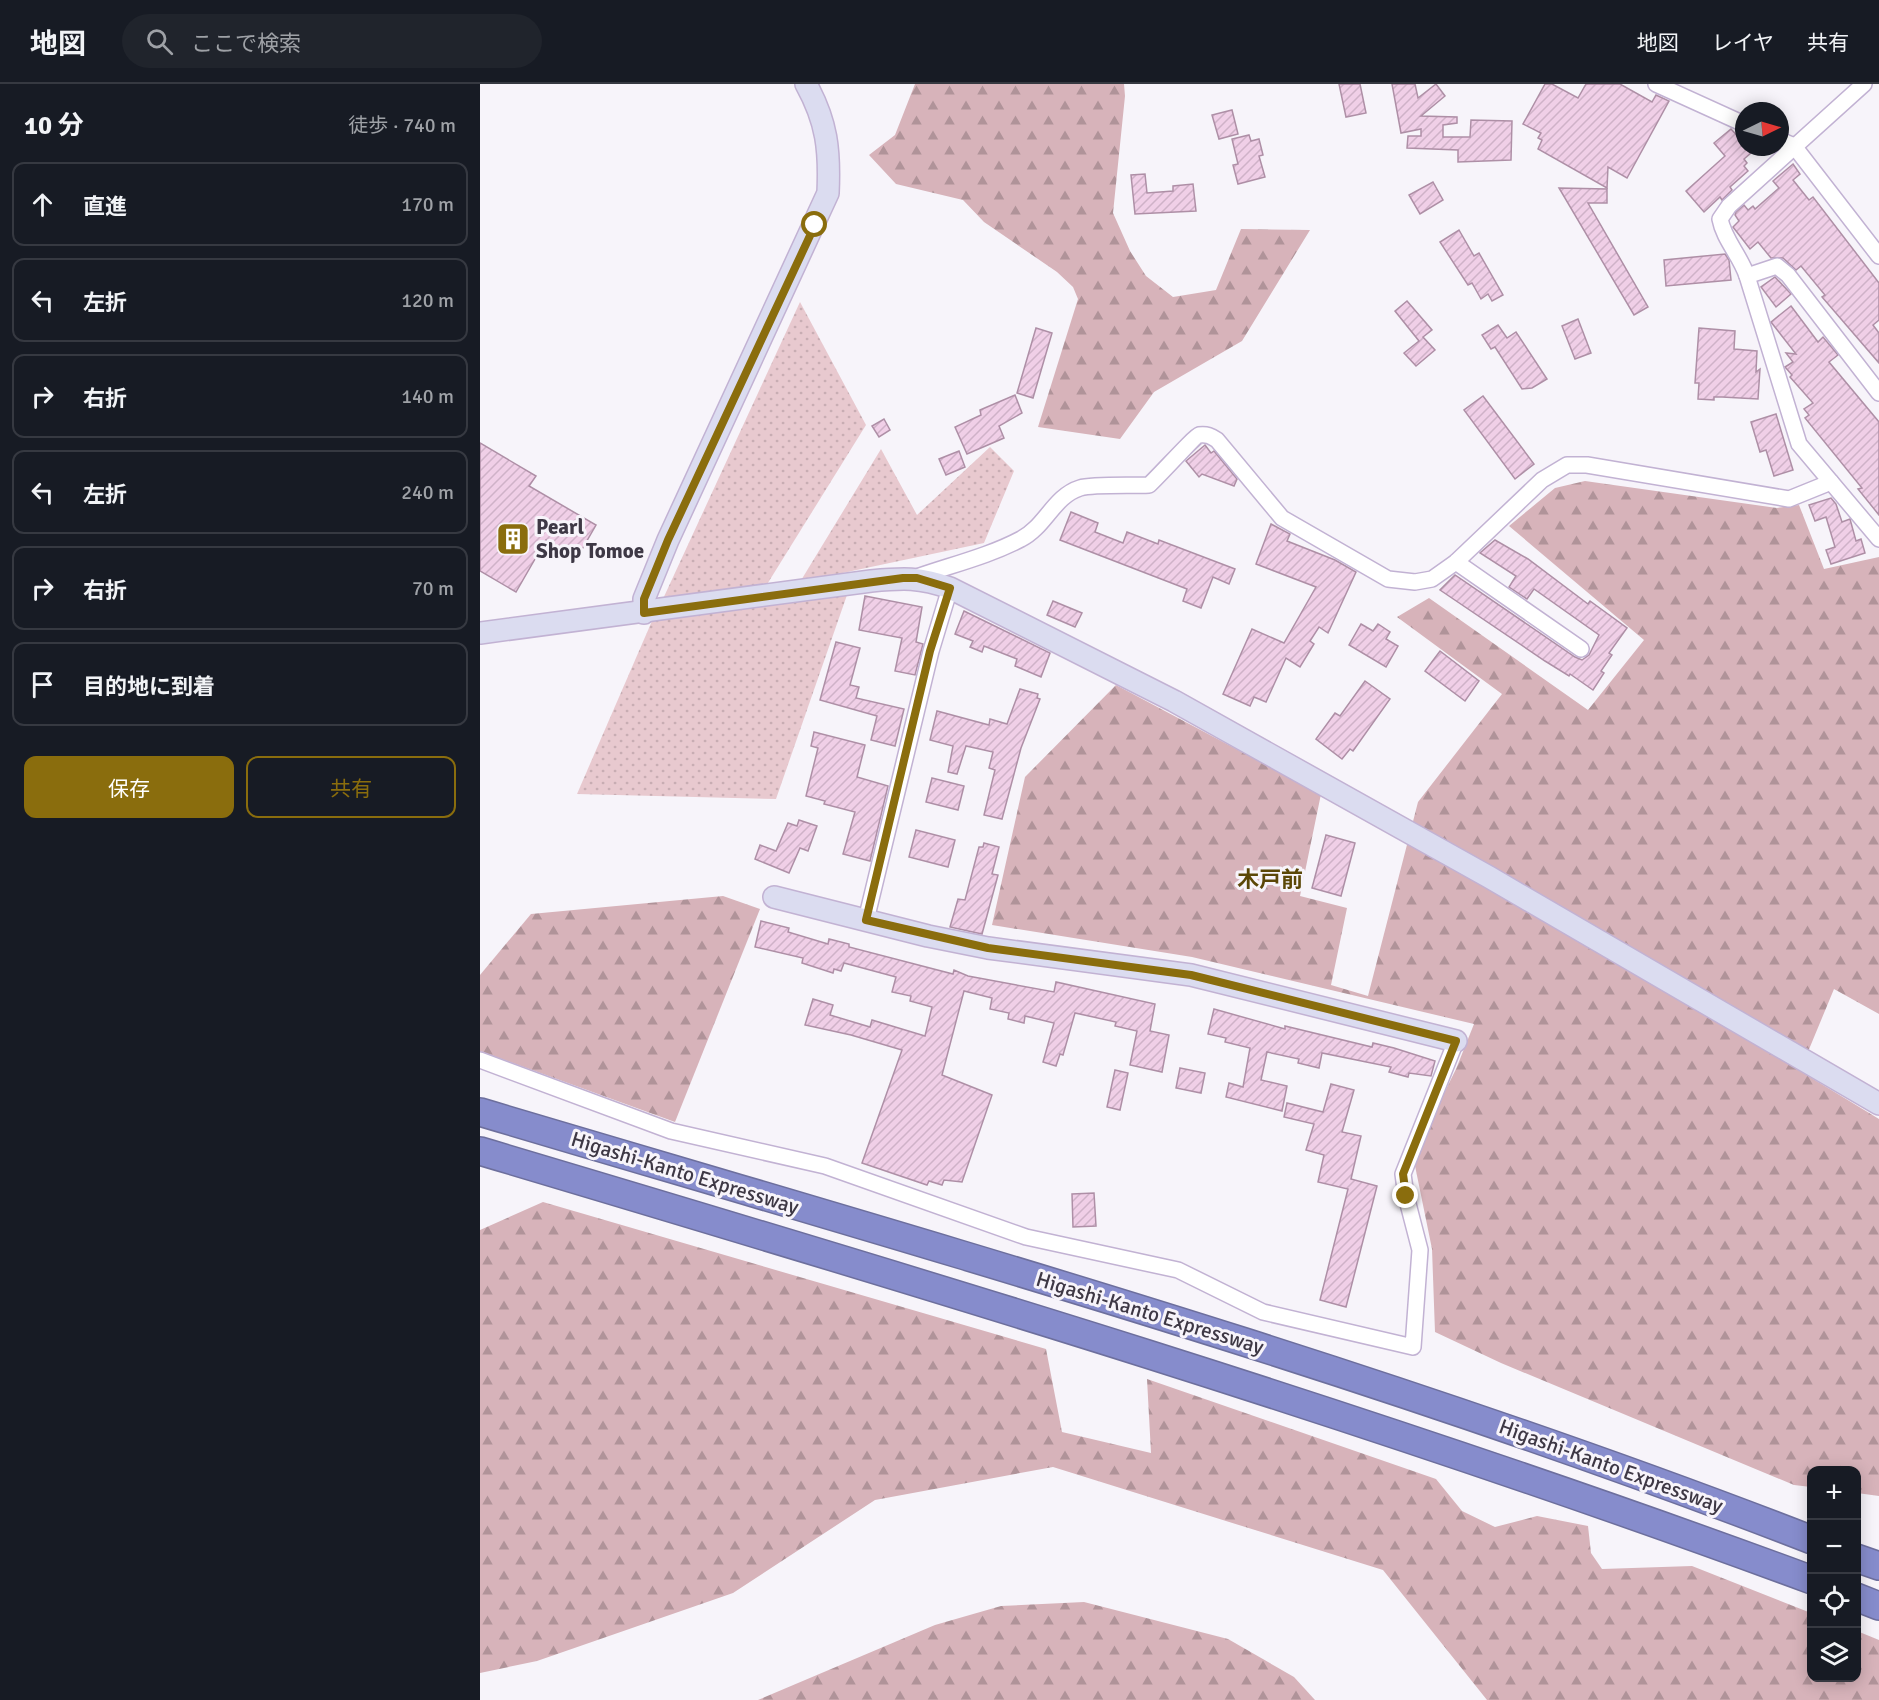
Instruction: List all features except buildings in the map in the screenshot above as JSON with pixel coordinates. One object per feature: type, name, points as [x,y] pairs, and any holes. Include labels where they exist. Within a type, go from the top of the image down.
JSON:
[{"type":"highway","name":"Higashi-Kanto Expressway","points":[[480,1112],[1305,1359],[1681,1489],[1807,1538]]},
{"type":"highway","name":"Higashi-Kanto Expressway","points":[[480,1151],[896,1274],[1249,1386],[1640,1516],[1807,1578]]},
{"type":"highway","points":[[1861,1559],[1879,1566]]},
{"type":"highway","points":[[1861,1599],[1879,1606]]},
{"type":"street","points":[[644,613],[644,599],[668,540],[828,193],[830,158],[826,127],[807,84]]},
{"type":"street","points":[[1656,84],[1735,120]]},
{"type":"street","points":[[1789,141],[1864,84]]},
{"type":"street","points":[[1789,145],[1879,256]]},
{"type":"street","points":[[1775,156],[1722,214],[1722,232],[1740,257],[1748,276],[1799,444],[1879,539]]},
{"type":"street","points":[[1748,276],[1777,266],[1788,275],[1879,393]]},
{"type":"street","points":[[480,633],[917,578],[1022,539],[1040,526],[1060,501],[1071,492],[1082,488],[1149,485],[1178,457],[1192,438],[1199,435],[1209,435],[1217,440],[1282,518],[1388,579],[1414,582],[1432,579],[1456,562],[1542,480],[1567,465],[1587,465],[1789,499],[1831,482]]},
{"type":"street","points":[[1456,562],[1581,650]]},
{"type":"street","points":[[917,578],[950,588],[1194,712],[1489,876],[1879,1104]]},
{"type":"street","points":[[866,920],[930,651],[950,588]]},
{"type":"street","points":[[480,1060],[671,1131],[825,1166],[1026,1237],[1178,1270],[1263,1312],[1413,1347],[1420,1250],[1403,1174],[1456,1041],[1191,975],[988,948],[774,897]]},
{"type":"shaded area","points":[[800,302],[866,425],[766,586],[662,601]]},
{"type":"shaded area","points":[[990,447],[1014,471],[984,543],[800,582],[881,449],[917,515]]},
{"type":"shaded area","points":[[847,595],[776,799],[577,794],[652,621]]},
{"type":"green space","points":[[915,84],[1124,84],[1125,96],[1113,213],[1130,251],[1146,276],[1173,297],[1216,290],[1241,229],[1310,230],[1242,341],[1154,392],[1120,439],[1038,427],[1078,299],[1073,287],[1057,272],[984,222],[963,200],[896,184],[869,155],[895,135]]},
{"type":"green space","points":[[1585,481],[1777,508],[1799,505],[1824,569],[1879,557],[1879,1014],[1834,989],[1800,1071],[1879,1119],[1879,1496],[1861,1494],[1861,1466],[1807,1466],[1807,1487],[1794,1485],[1501,1363],[1435,1332],[1432,1249],[1413,1156],[1456,1069],[1474,1024],[1192,957],[992,925],[1025,777],[1116,685],[1321,794],[1300,896],[1347,908],[1331,985],[1368,996],[1418,802],[1502,694],[1397,617],[1429,598],[1588,710],[1644,640],[1509,526],[1555,488]]},
{"type":"green space","points":[[723,896],[760,909],[675,1122],[480,1051],[480,975],[531,914]]},
{"type":"green space","points":[[543,1202],[1046,1349],[1062,1432],[1151,1453],[1147,1379],[1436,1479],[1462,1511],[1495,1527],[1537,1516],[1588,1526],[1591,1553],[1602,1569],[1692,1566],[1807,1611],[1807,1682],[1861,1682],[1861,1633],[1879,1640],[1879,1700],[1487,1700],[1383,1570],[1053,1467],[875,1500],[733,1593],[537,1661],[480,1673],[480,1230]]},
{"type":"green space","points":[[1084,1602],[1228,1639],[1294,1677],[1315,1700],[758,1700],[935,1625],[1001,1606]]},
{"type":"place","name":"Pearl Shop Tomoe","points":[[513,539]]},
{"type":"district","name":"木戸前","points":[[1270,879]]},
{"type":"route","points":[[815,225],[668,540],[644,599],[644,613],[903,578],[929,580],[950,588],[930,651],[894,813],[866,920],[988,948],[1191,975],[1456,1041],[1403,1174],[1406,1196]]}]
